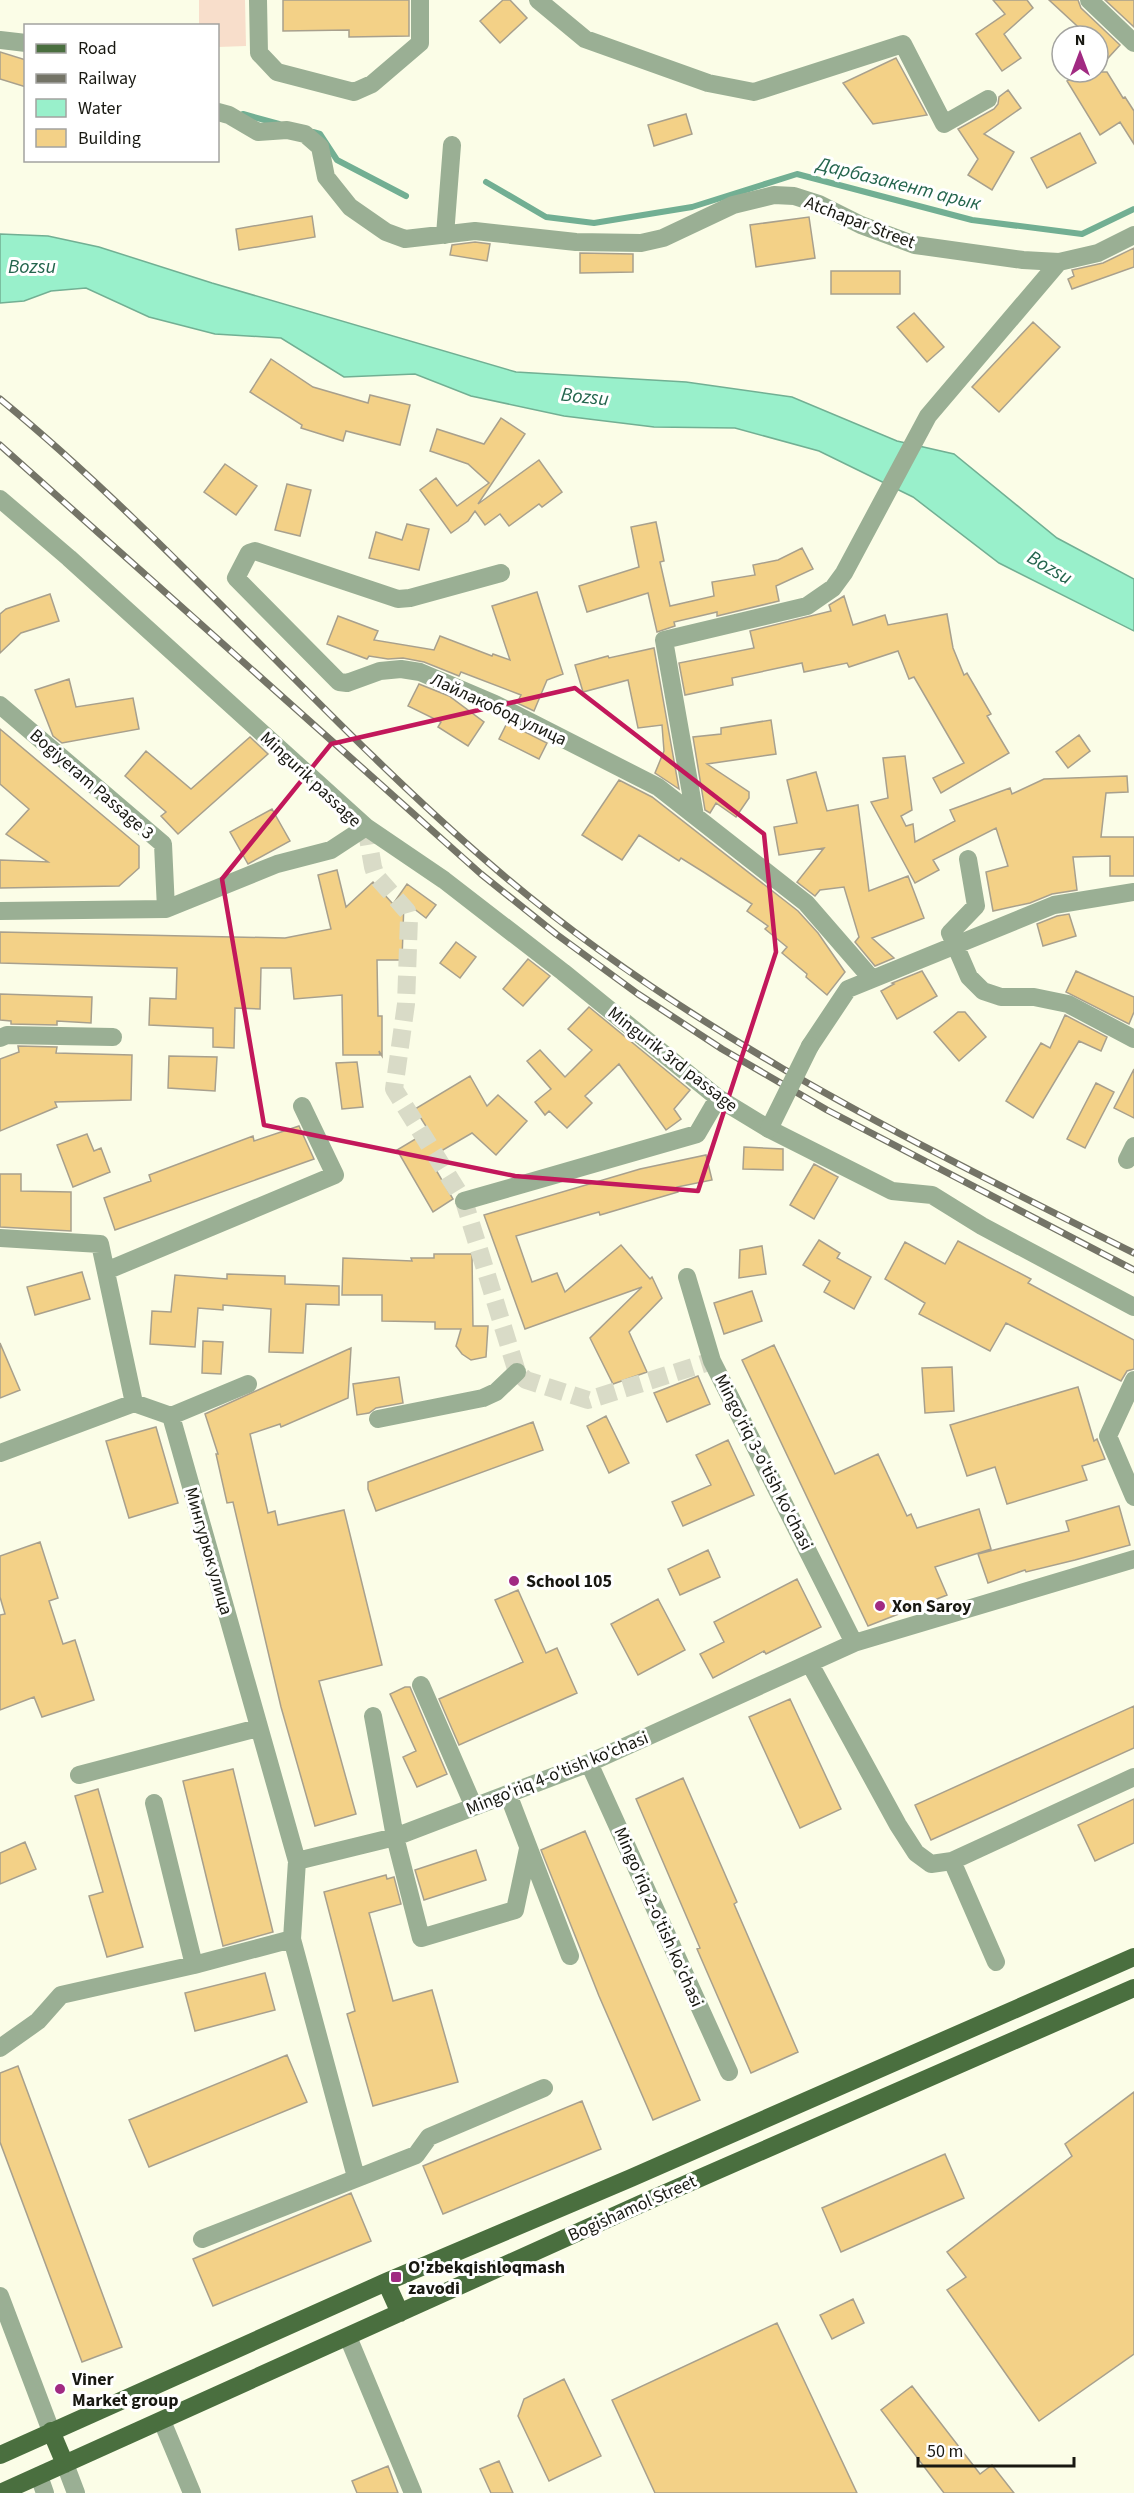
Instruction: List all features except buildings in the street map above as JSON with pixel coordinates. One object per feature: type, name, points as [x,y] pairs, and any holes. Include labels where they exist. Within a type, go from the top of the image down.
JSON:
[{"type":"main road","name":"Bogishamol Street","points":[[0,2455],[386,2282],[631,2178],[1134,1957]]},
{"type":"main road","name":"Bogishamol Street","points":[[0,2493],[42,2484],[65,2464],[643,2202],[1134,1988]]},
{"type":"main road","points":[[631,2178],[643,2202]]},
{"type":"main road","points":[[386,2282],[400,2313]]},
{"type":"main road","points":[[51,2431],[65,2464]]},
{"type":"street","points":[[258,0],[259,54],[278,72],[354,92],[372,84],[420,43],[420,0]]},
{"type":"street","points":[[538,0],[585,39],[708,83],[754,92],[903,44],[944,124],[988,99]]},
{"type":"street","points":[[1089,0],[1134,44]]},
{"type":"street","points":[[0,40],[24,44]]},
{"type":"street","name":"Atchapar Street","points":[[219,112],[229,115],[258,132],[287,130],[305,134],[320,147],[329,182],[350,207],[386,232],[405,239],[474,231],[576,242],[641,243],[663,238],[733,205],[774,195],[794,196],[819,204],[861,225],[915,245],[1023,260],[1059,261],[1098,253],[1134,235]]},
{"type":"street","points":[[446,236],[452,145]]},
{"type":"street","points":[[695,816],[664,640],[807,606],[833,588],[844,573],[928,416],[1059,261]]},
{"type":"street","name":"Mingurik passage","points":[[0,499],[69,558],[366,827],[331,850],[277,864],[166,909],[0,911]]},
{"type":"street","name":"Лайлакобод улица","points":[[501,573],[410,598],[398,599],[255,551],[249,553],[236,578],[339,682],[347,683],[380,671],[402,669],[420,672],[495,704],[658,787],[806,903],[872,979]]},
{"type":"street","name":"Bogiyeram Passage 3","points":[[0,705],[163,844],[166,909]]},
{"type":"street","name":"Mingurik 3rd passage","points":[[366,827],[453,887],[718,1098],[769,1129],[892,1191],[932,1195],[982,1226],[1134,1307]]},
{"type":"street","points":[[968,859],[976,906],[950,933],[954,947],[969,977],[983,991],[1001,997],[1034,997],[1068,1004],[1134,1039]]},
{"type":"street","points":[[769,1129],[810,1046],[848,989],[1054,905],[1134,892]]},
{"type":"street","points":[[0,1038],[7,1035],[113,1037]]},
{"type":"street","points":[[464,1201],[697,1134],[718,1098]]},
{"type":"street","points":[[106,1271],[335,1174],[302,1106]]},
{"type":"street","points":[[0,1238],[100,1244],[134,1403]]},
{"type":"street","name":"Mingo'riq 3-o'tish ko'chasi","points":[[687,1277],[712,1361],[854,1643]]},
{"type":"street","points":[[378,1419],[483,1398],[496,1392],[517,1372]]},
{"type":"street","points":[[1134,1380],[1108,1436],[1134,1497]]},
{"type":"street","points":[[0,1454],[134,1403],[171,1416],[248,1384]]},
{"type":"street","name":"Мингурюк улица","points":[[171,1416],[297,1862],[292,1939],[356,2178]]},
{"type":"street","name":"Mingo'riq 4-o'tish ko'chasi","points":[[297,1862],[395,1837],[589,1763],[854,1643],[1134,1559]]},
{"type":"street","points":[[810,1664],[898,1825],[916,1853],[931,1864],[952,1862],[1134,1777]]},
{"type":"street","points":[[421,1685],[474,1807]]},
{"type":"street","points":[[373,1716],[395,1837],[421,1938],[515,1910],[528,1849]]},
{"type":"street","points":[[79,1775],[258,1728]]},
{"type":"street","name":"Mingo'riq 2-o'tish ko'chasi","points":[[589,1763],[729,2072]]},
{"type":"street","points":[[508,1794],[570,1956]]},
{"type":"street","points":[[154,1803],[194,1965]]},
{"type":"street","points":[[952,1862],[996,1962]]},
{"type":"street","points":[[0,2048],[38,2020],[61,1995],[194,1965],[292,1939]]},
{"type":"street","points":[[202,2239],[416,2155],[429,2137],[544,2088]]},
{"type":"street","points":[[0,2296],[51,2431]]},
{"type":"street","points":[[348,2337],[413,2493]]},
{"type":"street","points":[[162,2421],[192,2493]]},
{"type":"street","points":[[65,2464],[76,2493]]},
{"type":"highlighted area","points":[[575,688],[764,834],[776,952],[698,1191],[515,1176],[264,1125],[222,879],[331,744]]},
{"type":"shaded area","points":[[199,0],[245,0],[246,46],[219,47],[219,24],[199,24]]},
{"type":"water","name":"Bozsu","points":[[0,234],[48,236],[99,247],[212,283],[516,372],[686,382],[792,397],[897,441],[954,454],[1057,538],[1134,579],[1134,631],[999,563],[913,497],[819,451],[735,428],[654,427],[564,416],[471,396],[415,374],[344,377],[281,338],[215,334],[149,317],[86,288],[51,291],[24,301],[0,303]]},
{"type":"waterway","name":"Дарбазакент арык","points":[[243,114],[279,124]]},
{"type":"waterway","name":"Дарбазакент арык","points":[[313,132],[320,134],[337,160],[406,196]]},
{"type":"waterway","name":"Дарбазакент арык","points":[[486,182],[546,217],[594,223],[692,207],[797,174],[972,220],[1082,234],[1134,209]]},
{"type":"tunnel","points":[[366,827],[376,876],[407,911],[409,918],[406,1004],[394,1089],[464,1201],[517,1372],[526,1380],[588,1400],[712,1361]]},
{"type":"railway","points":[[0,399],[126,511],[427,808],[490,864],[564,924],[640,979],[719,1030],[800,1078],[965,1168],[1134,1253]]},
{"type":"railway","points":[[0,445],[481,874],[556,934],[638,994],[722,1049],[827,1110],[1134,1270]]},
{"type":"place","name":"School 105","points":[[514,1581]]},
{"type":"place","name":"Xon Saroy","points":[[880,1606]]},
{"type":"place","name":"O'zbekqishloqmash zavodi","points":[[396,2277]]},
{"type":"place","name":"Viner Market group","points":[[60,2389]]}]
